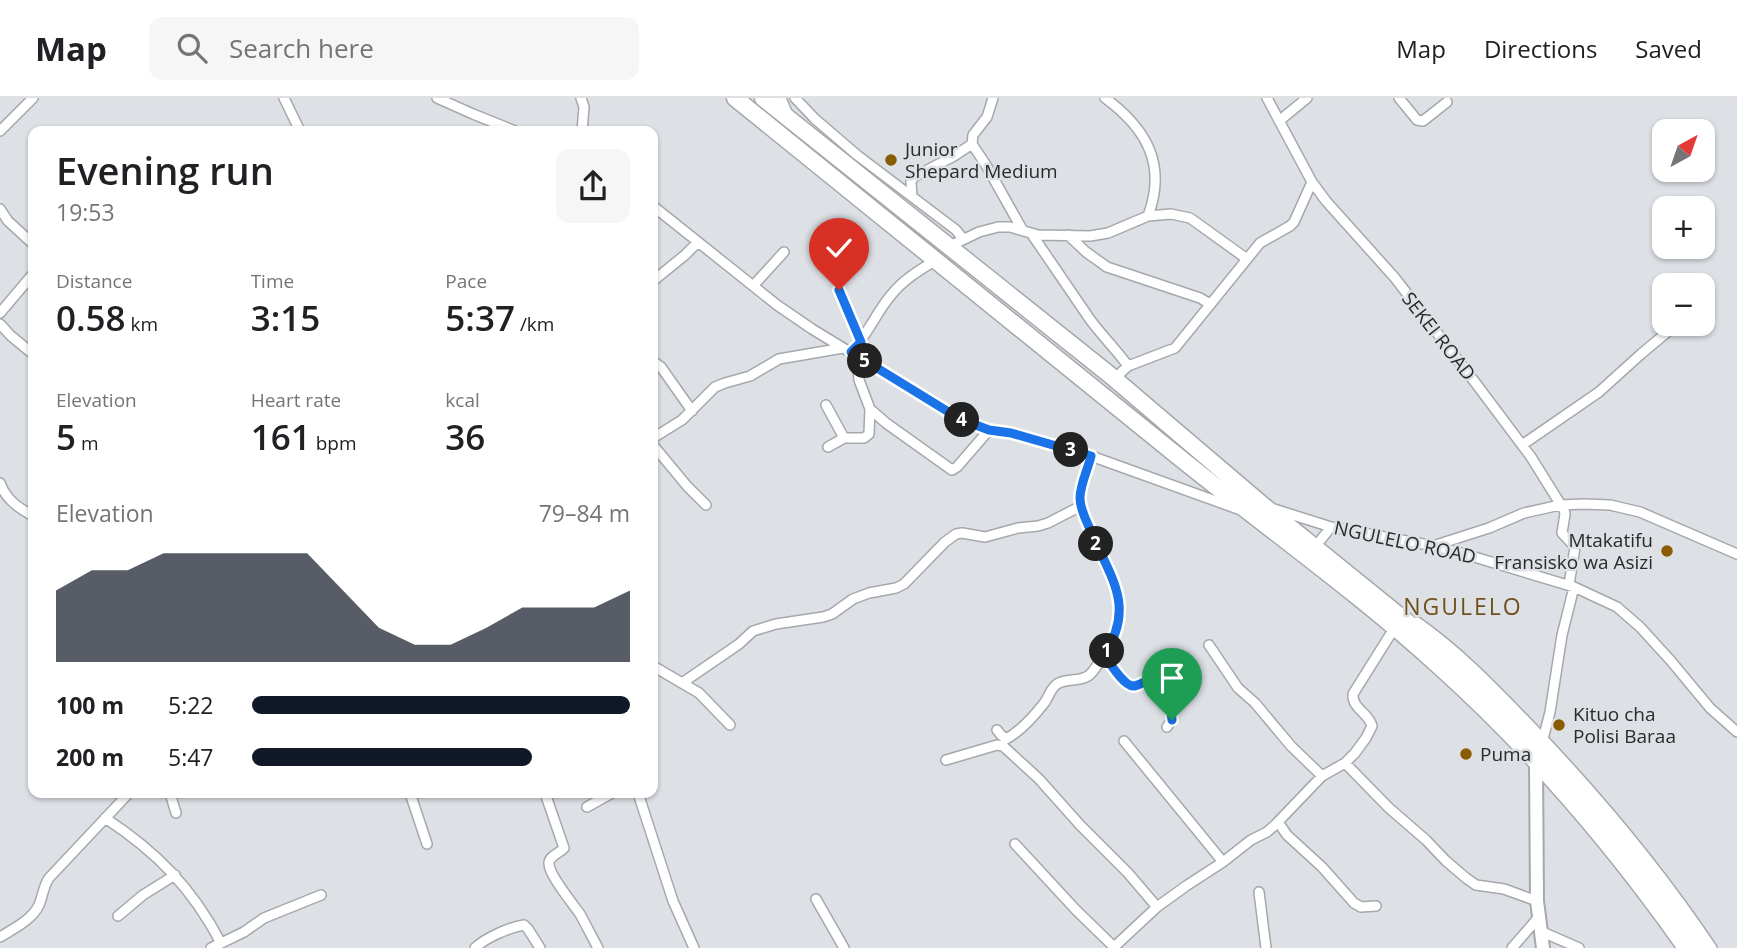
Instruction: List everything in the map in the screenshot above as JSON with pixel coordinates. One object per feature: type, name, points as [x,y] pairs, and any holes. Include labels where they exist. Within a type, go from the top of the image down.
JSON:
[{"type":"highway","points":[[735,98],[1136,422],[1258,510],[1315,547],[1407,622],[1490,698],[1540,750],[1643,871],[1701,948]]},
{"type":"highway","points":[[763,98],[956,243],[1149,408],[1258,510],[1540,750],[1686,948]]},
{"type":"highway","points":[[1096,389],[1112,377]]},
{"type":"highway","points":[[1136,422],[1149,408]]},
{"type":"street","points":[[0,131],[33,98]]},
{"type":"street","points":[[284,98],[298,126]]},
{"type":"street","points":[[437,98],[503,126]]},
{"type":"street","points":[[581,98],[584,107],[582,126]]},
{"type":"street","points":[[781,98],[790,119]]},
{"type":"street","points":[[795,98],[857,155],[958,232],[956,243]]},
{"type":"street","points":[[912,196],[911,182],[914,177],[972,144],[974,135],[987,117],[993,98]]},
{"type":"street","points":[[1105,98],[1126,115],[1152,155],[1156,167],[1156,188],[1148,216]]},
{"type":"street","name":"SEKEI ROAD","points":[[1267,98],[1312,183],[1395,278],[1546,479],[1565,514],[1562,533],[1575,547],[1572,586]]},
{"type":"street","points":[[1279,121],[1307,98]]},
{"type":"street","points":[[1399,98],[1420,121],[1447,102]]},
{"type":"street","points":[[972,144],[1027,232],[1098,331],[1128,366]]},
{"type":"street","points":[[1112,377],[1128,366],[1175,348],[1261,243],[1294,222],[1312,183]]},
{"type":"street","points":[[0,209],[8,221],[28,239]]},
{"type":"street","name":"NGULELO ROAD","points":[[658,210],[795,317],[951,414],[989,430],[1011,433],[1091,456],[1258,510],[1331,527],[1434,545],[1572,586],[1617,607],[1640,627],[1710,708],[1737,732]]},
{"type":"street","points":[[956,243],[998,227],[1027,232],[1100,235],[1148,216],[1171,214],[1190,218],[1247,259]]},
{"type":"street","points":[[1069,235],[1107,267],[1200,298],[1210,304]]},
{"type":"street","points":[[658,277],[697,243]]},
{"type":"street","points":[[753,286],[783,252]]},
{"type":"street","points":[[658,435],[692,411],[715,387],[750,376],[779,359],[850,352],[861,342],[893,292],[909,277],[936,260]]},
{"type":"street","points":[[0,313],[28,280]]},
{"type":"street","points":[[839,290],[861,342]]},
{"type":"street","points":[[0,324],[28,350]]},
{"type":"street","points":[[1522,444],[1599,392],[1663,336]]},
{"type":"street","points":[[828,447],[844,439],[868,437],[869,434],[870,409],[850,352]]},
{"type":"street","points":[[658,365],[692,411]]},
{"type":"street","points":[[826,405],[844,439]]},
{"type":"street","points":[[870,409],[952,470],[989,430]]},
{"type":"street","points":[[658,451],[706,505]]},
{"type":"street","points":[[997,730],[1006,738],[1015,734],[1044,703],[1054,686],[1086,678],[1093,672],[1116,632],[1119,599],[1116,588],[1081,506],[1081,491],[1091,456]]},
{"type":"street","points":[[0,483],[9,500],[28,513]]},
{"type":"street","points":[[1434,545],[1489,528],[1524,513],[1560,505],[1610,505],[1640,512],[1737,554]]},
{"type":"street","points":[[682,683],[739,644],[753,631],[776,624],[823,617],[853,599],[904,584],[944,542],[956,534],[985,537],[1018,528],[1038,526],[1081,506]]},
{"type":"street","points":[[1315,547],[1331,527]]},
{"type":"street","points":[[1543,948],[1537,901],[1540,750],[1550,712],[1572,586]]},
{"type":"street","points":[[1015,844],[1114,947],[1157,907],[1223,862],[1251,839],[1267,832],[1322,776],[1345,763],[1363,743],[1372,726],[1369,718],[1354,703],[1353,694],[1390,635]]},
{"type":"street","points":[[1209,645],[1238,688],[1322,776]]},
{"type":"street","points":[[1104,655],[1129,685],[1134,686],[1147,680],[1152,682],[1172,714],[1172,720],[1167,727]]},
{"type":"street","points":[[658,669],[699,693],[730,725]]},
{"type":"street","points":[[1124,741],[1223,862]]},
{"type":"street","points":[[946,760],[997,745],[1003,746],[1039,779],[1157,907]]},
{"type":"street","points":[[1540,750],[1592,793],[1658,874],[1712,948]]},
{"type":"street","points":[[1345,763],[1389,808],[1466,878],[1476,885],[1504,889],[1537,901]]},
{"type":"street","points":[[0,937],[29,918],[40,902],[44,884],[124,798]]},
{"type":"street","points":[[172,798],[176,813]]},
{"type":"street","points":[[413,798],[427,844]]},
{"type":"street","points":[[547,798],[564,848],[551,858],[549,865],[554,878],[598,948]]},
{"type":"street","points":[[587,807],[603,798]]},
{"type":"street","points":[[640,798],[673,901],[694,948]]},
{"type":"street","points":[[105,818],[130,835],[175,875],[209,920],[216,946],[264,918],[321,895]]},
{"type":"street","points":[[1278,822],[1287,835],[1322,867],[1354,904],[1361,907],[1376,906]]},
{"type":"street","points":[[118,916],[143,895],[175,875]]},
{"type":"street","points":[[1259,892],[1266,948]]},
{"type":"street","points":[[816,900],[844,948]]},
{"type":"street","points":[[475,948],[510,928],[524,925],[540,948]]},
{"type":"street","points":[[1512,948],[1539,925]]},
{"type":"street","points":[[1539,925],[1579,948]]},
{"type":"place","name":"Junior Shepard Medium","points":[[891,160]]},
{"type":"place","name":"Mtakatifu Fransisko wa Asizi","points":[[1667,551]]},
{"type":"place","name":"Kituo cha Polisi Baraa","points":[[1559,725]]},
{"type":"place","name":"Puma","points":[[1466,754]]},
{"type":"district","name":"NGULELO","points":[[1463,606]]},
{"type":"route","points":[[839,290],[861,342],[851,352],[960,419],[989,430],[1011,433],[1091,456],[1081,491],[1081,506],[1119,599],[1116,632],[1104,655],[1129,685],[1134,686],[1150,680],[1171,712],[1172,720]]}]
